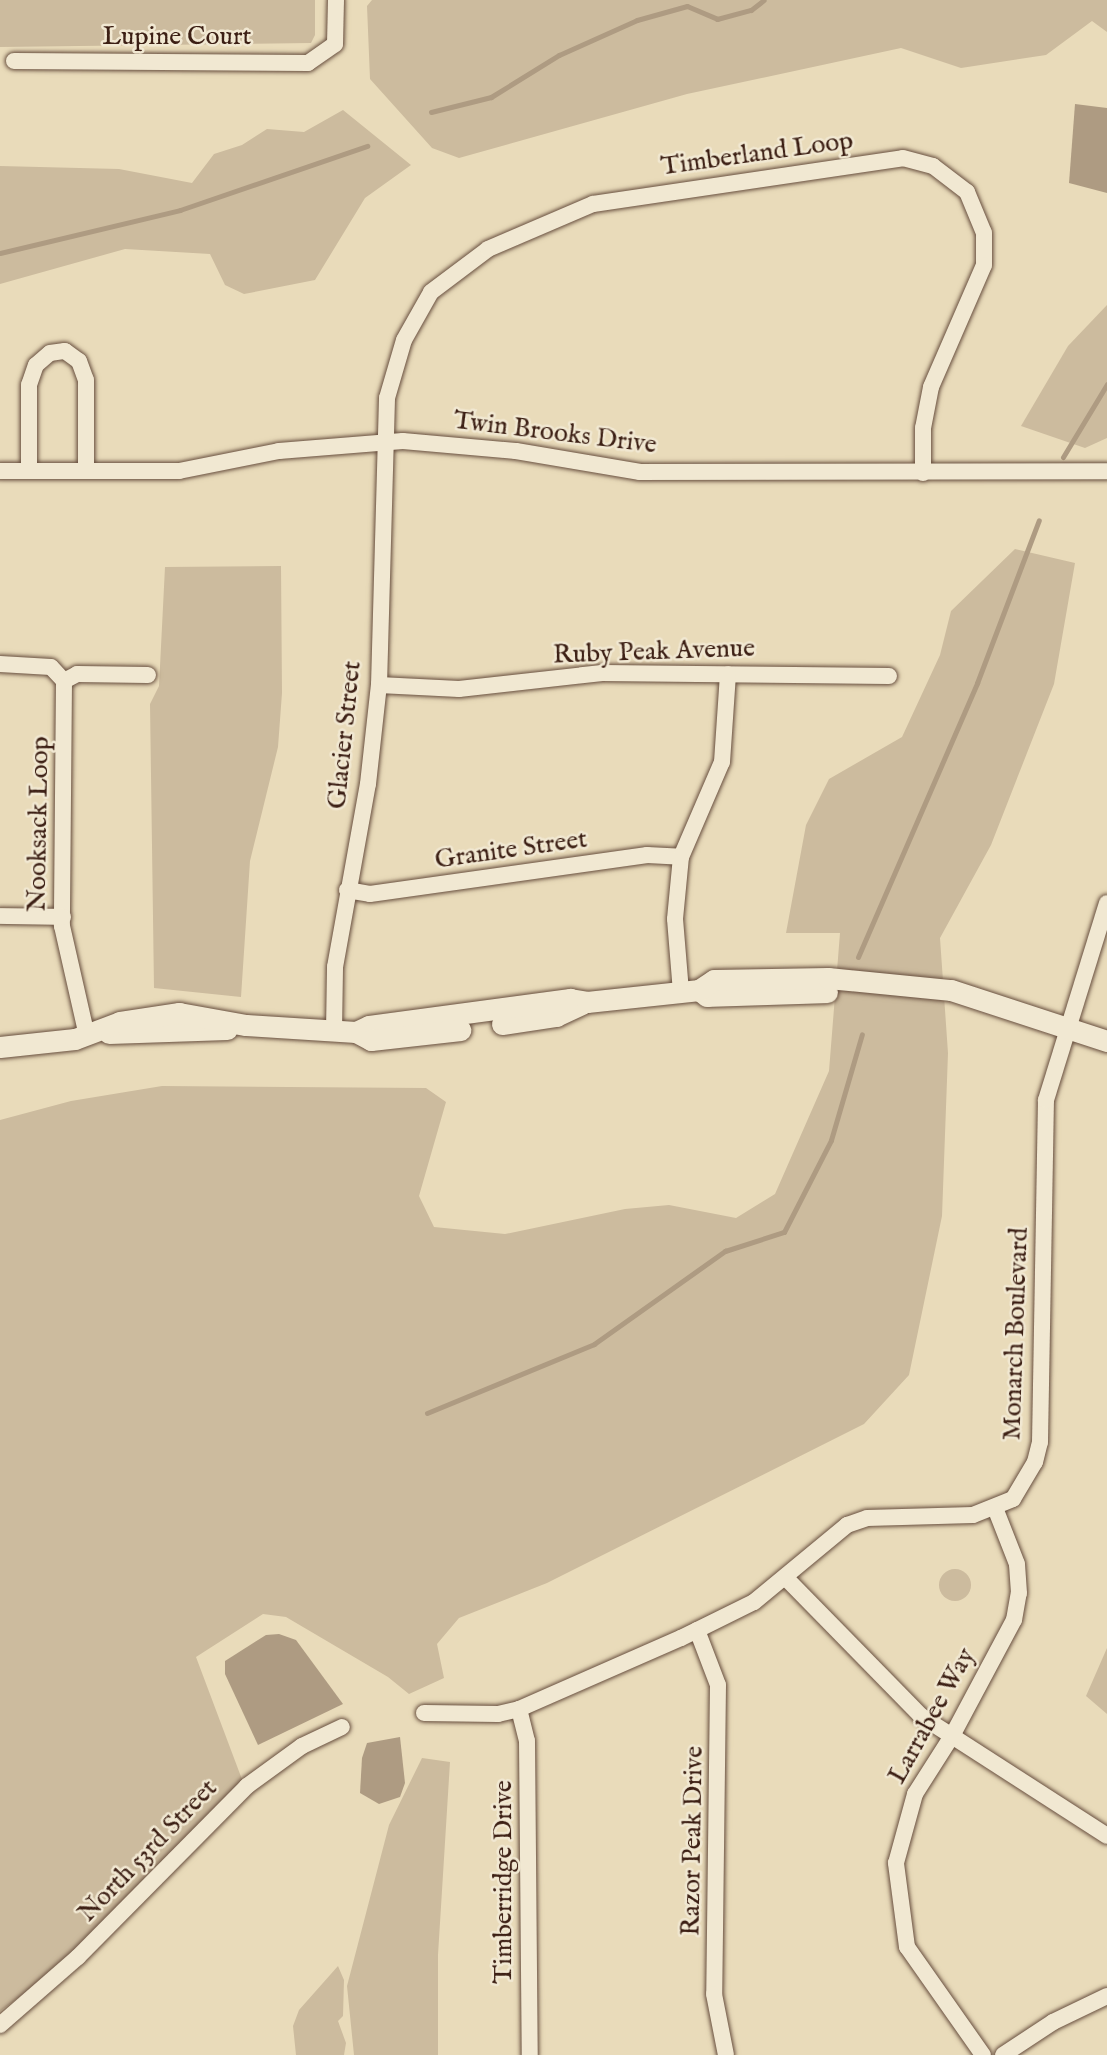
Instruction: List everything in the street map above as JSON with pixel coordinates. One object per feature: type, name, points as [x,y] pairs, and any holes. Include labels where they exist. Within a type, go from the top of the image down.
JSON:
[{"type":"street","name":"Lupine Court","points":[[14,61],[308,63],[335,44],[335,0]]},
{"type":"street","name":"Timberland Loop","points":[[387,441],[387,398],[416,315],[431,292],[488,248],[593,204],[903,159],[933,166],[967,192],[984,233],[984,265],[931,387],[923,428],[923,473]]},
{"type":"street","points":[[29,471],[29,385],[36,365],[50,353],[65,351],[79,361],[86,380],[86,469]]},
{"type":"street","name":"Twin Brooks Drive","points":[[0,471],[179,471],[279,451],[387,441],[516,451],[640,472],[1107,471]]},
{"type":"street","name":"Glacier Street","points":[[334,1032],[335,967],[368,784],[379,685],[387,441]]},
{"type":"street","points":[[0,664],[51,667],[64,681],[77,674],[148,675]]},
{"type":"street","name":"Ruby Peak Avenue","points":[[379,685],[459,689],[602,673],[888,676]]},
{"type":"street","points":[[690,991],[676,919],[681,857],[722,762],[727,674]]},
{"type":"street","name":"Nooksack Loop","points":[[64,681],[63,917],[95,1034]]},
{"type":"street","name":"Granite Street","points":[[347,890],[370,894],[648,855],[681,857]]},
{"type":"street","name":"Monarch Boulevard","points":[[424,1713],[498,1714],[519,1709],[697,1630],[754,1602],[847,1525],[867,1518],[973,1515],[1013,1499],[1035,1462],[1040,1442],[1046,1100],[1107,904]]},
{"type":"street","points":[[0,916],[63,917]]},
{"type":"street","points":[[0,1047],[95,1034],[117,1036],[246,1025],[356,1032],[369,1026],[570,999],[587,1002],[690,991],[707,996],[823,991],[940,1002],[964,998],[1069,1027],[1107,1041]]},
{"type":"street","name":"Larrabee Way","points":[[983,2055],[907,1947],[897,1899],[896,1863],[915,1794],[952,1735],[1014,1620],[1019,1593],[1017,1564],[995,1508]]},
{"type":"street","points":[[785,1577],[921,1716],[1107,1836]]},
{"type":"street","name":"Razor Peak Drive","points":[[697,1630],[718,1685],[715,1994],[726,2055]]},
{"type":"street","name":"Timberridge Drive","points":[[519,1709],[527,1741],[530,2055]]},
{"type":"street","name":"North 53rd Street","points":[[0,2025],[78,1957],[247,1786],[302,1746],[342,1727]]},
{"type":"street","points":[[1003,2055],[1053,2021],[1107,1996]]},
{"type":"shaded area","points":[[0,0],[315,0],[315,35],[311,43],[0,47]]},
{"type":"shaded area","points":[[372,0],[1107,0],[1107,32],[1092,21],[1046,55],[961,68],[901,48],[687,94],[459,158],[432,148],[370,79],[367,6]]},
{"type":"shaded area","points":[[1075,104],[1107,108],[1107,193],[1069,183]]},
{"type":"shaded area","points":[[343,110],[411,165],[365,198],[315,280],[244,294],[225,285],[210,254],[125,249],[0,284],[0,166],[119,169],[192,183],[214,154],[242,145],[267,129],[304,132]]},
{"type":"shaded area","points":[[1107,305],[1107,438],[1085,448],[1021,426],[1068,346]]},
{"type":"shaded area","points":[[1015,549],[1075,563],[1054,684],[991,845],[940,938],[948,1053],[942,1216],[909,1375],[864,1424],[547,1583],[459,1618],[437,1644],[444,1678],[409,1694],[388,1677],[286,1617],[263,1614],[196,1657],[243,1782],[51,1974],[0,2011],[0,1120],[71,1101],[162,1086],[426,1088],[446,1102],[419,1196],[434,1227],[505,1234],[625,1209],[669,1205],[736,1218],[775,1194],[829,1071],[840,933],[786,933],[806,825],[829,779],[902,737],[940,655],[951,611]]},
{"type":"shaded area","points":[[281,566],[282,693],[278,747],[250,861],[241,997],[154,988],[150,704],[159,686],[165,567]]},
{"type":"shaded area","points":[[955,1569],[966,1574],[971,1585],[966,1596],[955,1601],[944,1596],[939,1585],[944,1574]]},
{"type":"shaded area","points":[[279,1634],[296,1640],[343,1704],[258,1745],[225,1674],[225,1661],[266,1635]]},
{"type":"shaded area","points":[[1107,1648],[1107,1714],[1086,1696]]},
{"type":"shaded area","points":[[400,1737],[405,1783],[400,1797],[379,1804],[360,1793],[362,1758],[367,1743]]},
{"type":"shaded area","points":[[422,1758],[450,1762],[438,1955],[438,2055],[354,2055],[347,1986],[389,1825]]},
{"type":"shaded area","points":[[338,1966],[344,1980],[343,2016],[338,2021],[346,2043],[344,2055],[296,2055],[293,2026],[299,2010]]},
{"type":"waterway","points":[[431,112],[491,97],[559,55],[637,20],[687,6],[717,19],[751,10],[764,0]]},
{"type":"waterway","points":[[0,253],[180,210],[367,146]]},
{"type":"waterway","points":[[1063,457],[1107,384]]},
{"type":"waterway","points":[[858,957],[977,683],[1039,520]]},
{"type":"waterway","points":[[427,1413],[594,1344],[725,1251],[784,1232],[831,1140],[862,1034]]}]
